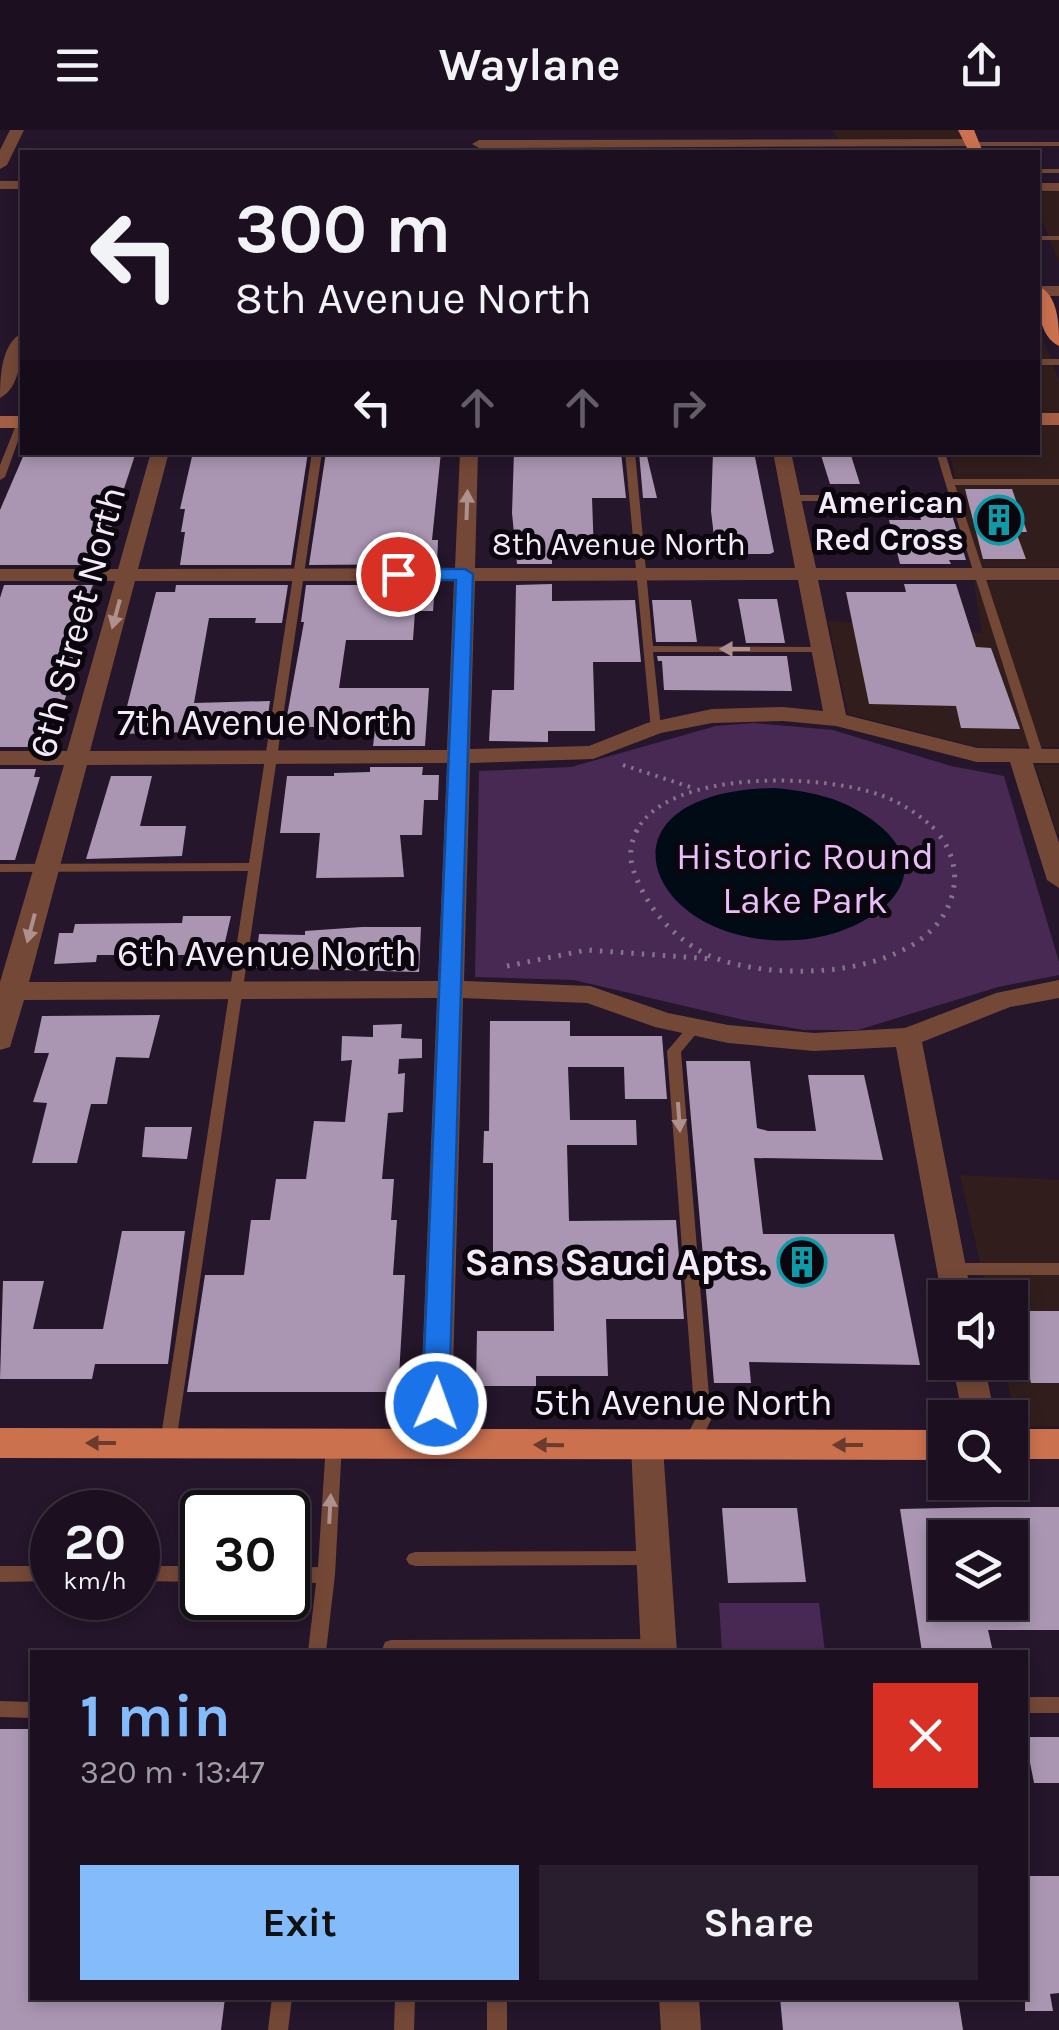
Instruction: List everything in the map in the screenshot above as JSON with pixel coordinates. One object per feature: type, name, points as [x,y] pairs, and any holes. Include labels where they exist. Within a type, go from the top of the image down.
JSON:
[{"type":"main road","points":[[1043,315],[1059,340]]},
{"type":"main road","name":"5th Avenue North","points":[[0,1443],[928,1445]]},
{"type":"main road","points":[[1028,1444],[1059,1444]]},
{"type":"street","points":[[0,164],[18,130]]},
{"type":"street","points":[[480,142],[812,148],[880,137],[971,142]]},
{"type":"street","points":[[0,393],[20,343]]},
{"type":"street","name":"6th Street North","points":[[0,1042],[7,991],[47,868],[159,455]]},
{"type":"street","points":[[434,1442],[469,455]]},
{"type":"street","points":[[783,455],[836,719]]},
{"type":"street","name":"8th Avenue North","points":[[0,575],[1059,574]]},
{"type":"street","name":"7th Avenue North","points":[[0,758],[593,752],[655,728],[712,716],[783,714],[836,719],[977,755],[1039,756]]},
{"type":"street","points":[[1039,756],[1059,880]]},
{"type":"street","name":"6th Avenue North","points":[[7,991],[525,989],[590,995],[694,1027],[814,1042],[908,1036],[1005,1000],[1059,989]]},
{"type":"street","points":[[908,1036],[953,1280]]},
{"type":"street","points":[[647,1447],[659,1650]]},
{"type":"street","points":[[679,2000],[680,2030]]},
{"type":"lane","points":[[971,142],[1059,144]]},
{"type":"lane","points":[[0,477],[20,427]]},
{"type":"lane","points":[[168,1442],[317,455]]},
{"type":"lane","points":[[630,455],[655,728]]},
{"type":"lane","points":[[941,455],[1039,756]]},
{"type":"lane","points":[[950,482],[1059,482]]},
{"type":"lane","points":[[791,498],[954,498]]},
{"type":"lane","points":[[648,649],[822,650]]},
{"type":"lane","points":[[0,868],[254,868]]},
{"type":"lane","points":[[690,1446],[703,1420],[674,1050],[694,1027]]},
{"type":"lane","points":[[975,1280],[1059,1268]]},
{"type":"lane","points":[[317,1650],[334,1442]]},
{"type":"lane","points":[[415,1559],[654,1558]]},
{"type":"lane","points":[[0,1574],[30,1574]]},
{"type":"lane","points":[[310,1576],[326,1576]]},
{"type":"lane","points":[[390,1650],[659,1650]]},
{"type":"lane","points":[[1028,1705],[1059,1705]]},
{"type":"lane","points":[[0,1710],[30,1710]]},
{"type":"lane","points":[[278,2030],[282,2000]]},
{"type":"lane","points":[[404,2030],[406,2000]]},
{"type":"lane","points":[[496,2030],[497,2000]]},
{"type":"path","points":[[593,752],[697,789]]},
{"type":"path","points":[[450,991],[514,963],[562,958],[586,950],[769,966],[875,965],[911,950],[943,921],[954,896],[956,866],[939,832],[900,806],[860,788],[825,779],[738,781],[697,789],[654,809],[634,834],[627,858],[638,888],[660,918],[684,943],[716,959]]},
{"type":"shaded area","points":[[831,130],[958,130],[962,140],[840,140]]},
{"type":"shaded area","points":[[1059,191],[1059,261],[1040,217],[1040,192]]},
{"type":"shaded area","points":[[1040,331],[1059,380],[1059,414],[1040,414]]},
{"type":"shaded area","points":[[1059,424],[1059,567],[971,567],[950,455],[1040,455],[1040,425]]},
{"type":"shaded area","points":[[974,581],[1059,581],[1059,747],[977,747],[848,714],[828,621],[982,633]]},
{"type":"shaded area","points":[[1035,765],[1059,765],[1059,838]]},
{"type":"shaded area","points":[[774,788],[811,793],[846,804],[893,839],[904,861],[902,881],[891,900],[850,928],[797,940],[745,937],[703,921],[673,897],[658,869],[658,840],[676,815],[714,796]]},
{"type":"shaded area","points":[[960,1175],[1059,1180],[1059,1426],[1028,1427],[1028,1400],[1012,1400],[1007,1380],[1028,1380],[1028,1280],[984,1280]]},
{"type":"green space","name":"Historic Round Lake Park","points":[[754,723],[833,730],[951,766],[1004,776],[1059,962],[1059,975],[998,987],[858,1030],[804,1030],[744,1020],[574,980],[475,977],[479,771],[571,767],[716,726]]},
{"type":"green space","points":[[719,1603],[819,1603],[825,1650],[722,1650]]},
{"type":"building","points":[[24,455],[135,455],[99,565],[0,565],[0,510]]},
{"type":"building","points":[[192,455],[308,455],[291,565],[180,565],[185,509],[180,509]]},
{"type":"building","points":[[326,455],[441,455],[432,540],[438,540],[437,564],[309,565]]},
{"type":"building","points":[[514,455],[621,455],[626,498],[592,498],[594,554],[552,554],[552,564],[517,564],[512,513]]},
{"type":"building","points":[[639,455],[647,455],[657,498],[643,498]]},
{"type":"building","points":[[713,455],[755,455],[774,552],[716,554],[711,511]]},
{"type":"building","points":[[821,455],[851,455],[860,484],[830,484]]},
{"type":"building","name":"American Red Cross","points":[[965,489],[1012,489],[1027,532],[1016,532],[1026,559],[983,559]]},
{"type":"building","points":[[919,512],[951,512],[966,560],[949,560],[951,564],[900,564],[889,520],[921,520]]},
{"type":"building","points":[[552,584],[552,601],[635,600],[641,662],[593,662],[595,731],[548,731],[548,742],[489,741],[492,690],[514,690],[516,585]]},
{"type":"building","points":[[904,584],[956,584],[976,647],[991,648],[1020,729],[961,728],[956,706],[869,704],[846,592],[906,592]]},
{"type":"building","points":[[4,585],[93,585],[90,592],[96,592],[73,676],[64,702],[57,702],[43,747],[0,747],[0,598]]},
{"type":"building","points":[[176,585],[288,585],[282,623],[255,623],[256,618],[209,618],[194,703],[270,701],[266,730],[120,734],[156,592],[175,592]]},
{"type":"building","points":[[306,585],[435,585],[433,611],[415,611],[413,640],[346,640],[339,688],[429,688],[425,746],[373,746],[376,722],[314,722],[314,727],[285,727],[304,622]]},
{"type":"building","points":[[738,599],[777,599],[785,643],[746,643]]},
{"type":"building","points":[[652,600],[691,600],[697,642],[656,642]]},
{"type":"building","points":[[657,656],[787,656],[792,691],[664,690],[662,661]]},
{"type":"building","points":[[370,767],[423,767],[422,775],[439,775],[438,800],[424,800],[422,835],[400,835],[404,877],[316,878],[320,833],[280,833],[287,776],[334,776],[370,772]]},
{"type":"building","points":[[0,769],[36,769],[34,777],[40,777],[15,860],[0,860]]},
{"type":"building","points":[[111,776],[152,776],[140,826],[186,826],[182,856],[86,859]]},
{"type":"building","points":[[183,916],[231,916],[222,955],[97,955],[96,962],[54,964],[59,933],[73,933],[75,924],[182,923]]},
{"type":"building","points":[[421,927],[419,972],[255,968],[259,934],[305,935],[305,931]]},
{"type":"building","points":[[160,1015],[149,1058],[116,1057],[107,1104],[91,1104],[77,1163],[32,1163],[47,1103],[33,1102],[49,1053],[34,1053],[42,1016]]},
{"type":"building","points":[[490,1021],[570,1021],[570,1036],[662,1036],[667,1099],[625,1099],[624,1067],[568,1067],[570,1120],[636,1120],[637,1145],[567,1145],[569,1221],[676,1220],[684,1319],[606,1319],[608,1376],[536,1376],[536,1386],[476,1386],[477,1331],[554,1331],[553,1256],[493,1256],[493,1163],[483,1163],[484,1131],[489,1131]]},
{"type":"building","points":[[402,1024],[401,1038],[422,1039],[422,1058],[399,1059],[398,1074],[405,1073],[403,1112],[388,1113],[382,1179],[394,1179],[391,1220],[397,1220],[393,1275],[405,1275],[398,1392],[187,1392],[205,1275],[244,1275],[251,1220],[270,1220],[276,1179],[306,1179],[314,1121],[345,1122],[352,1060],[341,1061],[342,1036],[373,1037],[373,1025]]},
{"type":"building","points":[[686,1061],[750,1061],[757,1128],[768,1131],[816,1131],[808,1075],[864,1075],[883,1160],[754,1158],[763,1234],[894,1234],[920,1365],[749,1362],[751,1383],[714,1383]]},
{"type":"building","points":[[145,1127],[192,1127],[187,1159],[142,1157]]},
{"type":"building","points":[[122,1231],[185,1231],[168,1364],[95,1364],[92,1379],[0,1379],[3,1281],[44,1281],[33,1329],[103,1329]]},
{"type":"building","points":[[1028,1311],[1059,1311],[1059,1383],[1031,1383]]},
{"type":"building","points":[[1059,1507],[1059,1630],[988,1630],[993,1650],[922,1650],[900,1509]]},
{"type":"building","points":[[722,1508],[797,1508],[806,1582],[728,1583]]},
{"type":"building","points":[[0,1729],[30,1729],[30,2000],[225,2000],[221,2030],[0,2030]]},
{"type":"building","points":[[1028,1737],[1059,1737],[1059,1783],[1034,1783]]},
{"type":"building","points":[[1028,1876],[1059,1876],[1059,1993],[1050,1994],[1053,2011],[1025,2011]]},
{"type":"building","points":[[780,2000],[958,2000],[963,2030],[783,2030]]},
{"type":"place","name":"American Red Cross","points":[[999,520]]},
{"type":"place","name":"Sans Sauci Apts.","points":[[802,1262]]},
{"type":"route","points":[[398,574],[465,574],[436,1404]]}]
